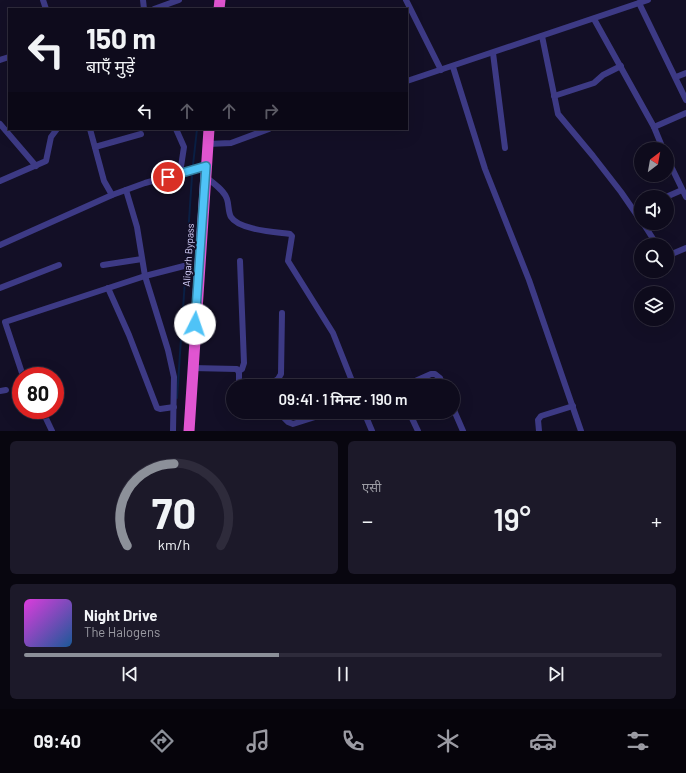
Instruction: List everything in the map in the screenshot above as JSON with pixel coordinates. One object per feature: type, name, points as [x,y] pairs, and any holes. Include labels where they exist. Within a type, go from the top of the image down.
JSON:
[{"type":"highway","name":"Aligarh Bypass","points":[[189,431],[209,130]]},
{"type":"street","points":[[157,8],[179,0]]},
{"type":"street","points":[[406,0],[441,70]]},
{"type":"street","points":[[408,82],[648,0]]},
{"type":"street","points":[[639,3],[686,100]]},
{"type":"street","points":[[594,19],[654,127],[660,142]]},
{"type":"street","points":[[542,36],[557,111],[562,120],[583,143],[634,210]]},
{"type":"street","points":[[493,53],[505,148]]},
{"type":"street","points":[[554,96],[594,83],[621,66]]},
{"type":"street","points":[[453,67],[485,169],[529,280],[581,431]]},
{"type":"street","points":[[676,77],[686,72]]},
{"type":"street","points":[[654,127],[686,112]]},
{"type":"street","points":[[0,124],[36,166]]},
{"type":"street","points":[[0,181],[46,161],[51,137],[56,130]]},
{"type":"street","points":[[90,130],[104,181],[112,194]]},
{"type":"street","points":[[176,130],[184,147],[180,173]]},
{"type":"street","points":[[208,144],[231,143],[254,132],[264,130]]},
{"type":"street","points":[[95,147],[141,134]]},
{"type":"street","points":[[0,245],[112,194],[180,173],[206,171],[224,193],[228,200],[231,216],[236,222],[249,227],[290,234],[292,236],[288,261],[333,333],[351,379]]},
{"type":"street","points":[[674,173],[686,197]]},
{"type":"street","points":[[126,190],[137,227],[145,276],[168,350],[174,377],[173,431]]},
{"type":"street","points":[[674,194],[682,190]]},
{"type":"street","points":[[674,253],[686,248]]},
{"type":"street","points":[[103,265],[142,259]]},
{"type":"street","points":[[239,379],[239,371],[242,369],[244,364],[240,261]]},
{"type":"street","points":[[0,288],[59,265]]},
{"type":"street","points":[[20,367],[3,322],[145,276],[184,266]]},
{"type":"street","points":[[108,288],[129,335],[157,408],[174,407]]},
{"type":"street","points":[[278,379],[281,374],[282,313]]},
{"type":"street","points":[[192,368],[239,371]]},
{"type":"street","points":[[420,379],[431,374],[435,374],[438,375],[440,379]]},
{"type":"street","points":[[539,431],[538,420],[541,416],[573,406]]},
{"type":"street","points":[[46,419],[52,431]]},
{"type":"street","points":[[285,419],[293,424],[308,419]]},
{"type":"street","points":[[367,419],[372,431]]},
{"type":"street","points":[[412,419],[418,431]]},
{"type":"street","points":[[458,419],[463,431]]},
{"type":"waterway","points":[[193,165],[197,130]]},
{"type":"waterway","points":[[177,398],[192,176]]},
{"type":"route","points":[[168,177],[206,166],[195,324]]}]
